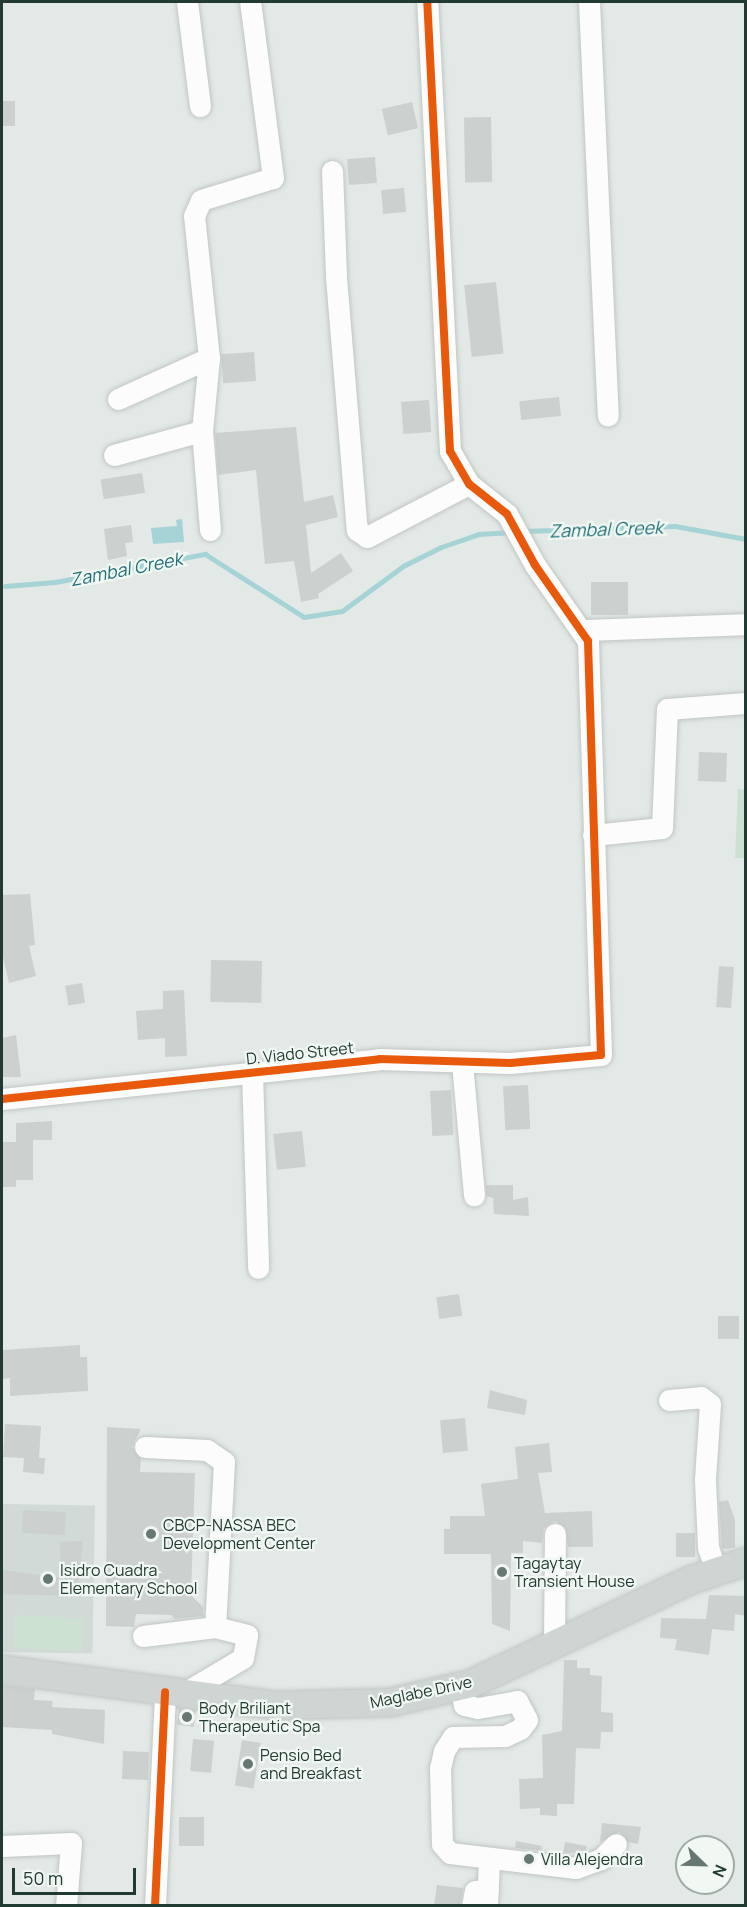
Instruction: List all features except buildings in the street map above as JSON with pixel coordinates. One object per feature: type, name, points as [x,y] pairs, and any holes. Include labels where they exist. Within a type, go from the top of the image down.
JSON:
[{"type":"main road","name":"Maglabe Drive","points":[[2,1670],[175,1692],[334,1707],[390,1702],[460,1686],[716,1571],[746,1562]]},
{"type":"street","points":[[187,2],[200,106]]},
{"type":"street","points":[[210,530],[202,430],[209,358],[195,208],[201,200],[273,178],[250,2]]},
{"type":"street","points":[[427,2],[447,432],[450,451],[469,484],[507,514],[535,565],[583,630],[589,653],[593,835],[662,828],[667,709],[746,703]]},
{"type":"street","points":[[589,2],[608,416]]},
{"type":"street","points":[[332,171],[336,277],[357,530],[367,537],[469,484]]},
{"type":"street","points":[[118,399],[209,358]]},
{"type":"street","points":[[114,455],[202,430]]},
{"type":"street","points":[[583,630],[746,624]]},
{"type":"street","name":"D. Viado Street","points":[[2,1099],[380,1059],[462,1063],[601,1055],[593,835]]},
{"type":"street","points":[[462,1063],[474,1195]]},
{"type":"street","points":[[252,1072],[258,1268]]},
{"type":"street","points":[[669,1400],[701,1397],[710,1404],[705,1480],[708,1547],[716,1571]]},
{"type":"street","points":[[145,1447],[207,1450],[224,1462],[214,1627]]},
{"type":"street","points":[[554,1643],[555,1534]]},
{"type":"street","points":[[143,1636],[214,1627],[247,1635],[243,1658],[175,1692],[155,1905]]},
{"type":"street","points":[[460,1686],[464,1705],[478,1708],[510,1700],[523,1705],[527,1713],[520,1730],[505,1736],[453,1737],[444,1751],[440,1768],[442,1844],[450,1853],[489,1860],[576,1868],[601,1859],[616,1844]]},
{"type":"street","points":[[2,1846],[71,1843],[66,1905]]},
{"type":"street","points":[[472,1905],[475,1891],[487,1898],[489,1860]]},
{"type":"shaded area","name":"Isidro Cuadra Elementary School","points":[[2,1504],[95,1506],[92,1654],[2,1652]]},
{"type":"green space","points":[[738,789],[745,790],[745,858],[735,858]]},
{"type":"green space","points":[[15,1615],[84,1619],[82,1652],[13,1648]]},
{"type":"water","points":[[182,519],[184,542],[153,544],[151,528],[177,526],[176,520]]},
{"type":"waterway","name":"Zambal Creek","points":[[524,531],[675,526],[746,539]]},
{"type":"waterway","name":"Zambal Creek","points":[[5,586],[55,582],[205,554],[304,617],[342,611],[403,566],[441,547],[478,534],[511,532]]},
{"type":"cycle path","points":[[2,1099],[380,1059],[510,1063],[601,1055],[588,641],[535,565],[507,514],[469,484],[450,451],[427,2]]},
{"type":"cycle path","points":[[155,1906],[165,1692]]},
{"type":"place","name":"CBCP-NASSA BEC Development Center","points":[[151,1534]]},
{"type":"place","name":"Tagaytay Transient House","points":[[502,1572]]},
{"type":"place","name":"Isidro Cuadra Elementary School","points":[[48,1579]]},
{"type":"place","name":"Body Briliant Therapeutic Spa","points":[[187,1717]]},
{"type":"place","name":"Pensio Bed and Breakfast","points":[[248,1764]]},
{"type":"place","name":"Villa Alejendra","points":[[529,1859]]}]
